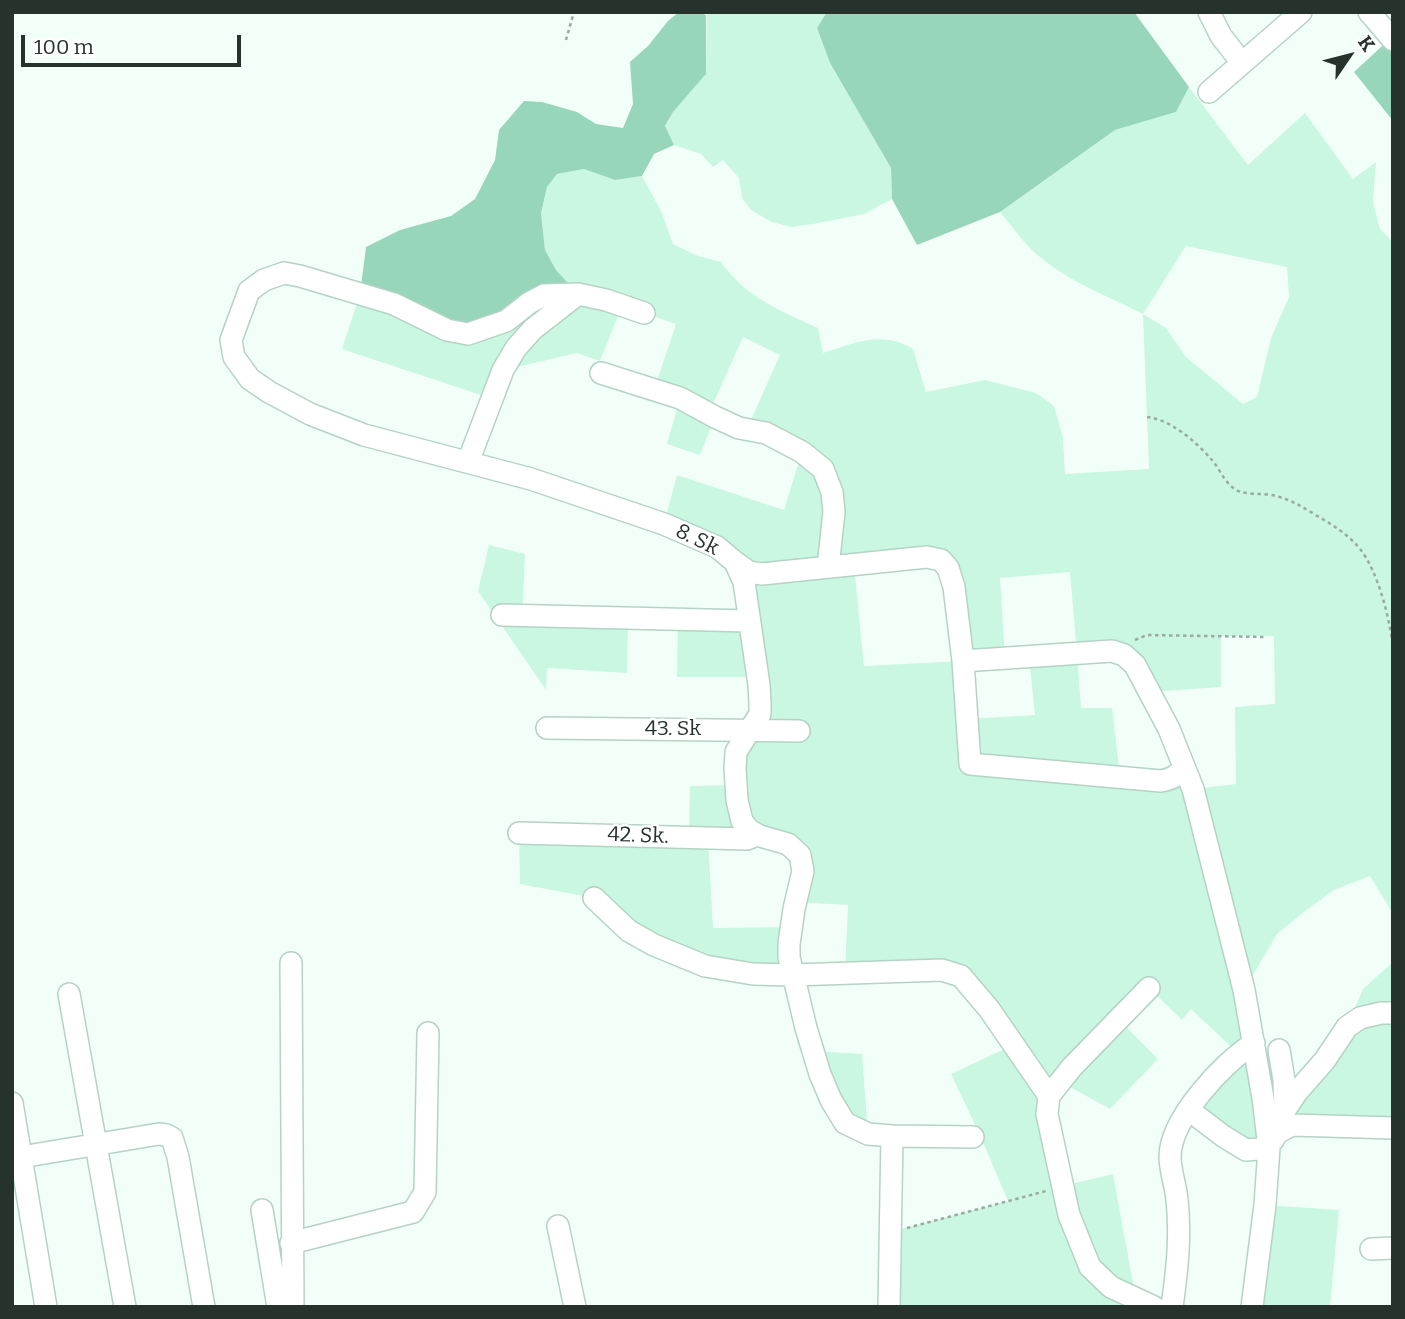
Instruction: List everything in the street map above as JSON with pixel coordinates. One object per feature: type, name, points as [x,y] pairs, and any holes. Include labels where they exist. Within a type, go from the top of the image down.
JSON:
[{"type":"street","points":[[1209,12],[1221,36],[1242,64]]},
{"type":"street","points":[[1209,92],[1301,12]]},
{"type":"street","points":[[1369,12],[1393,40]]},
{"type":"street","name":"8. Sk","points":[[578,294],[544,295],[506,321],[468,334],[447,330],[394,304],[284,273],[264,280],[249,291],[231,340],[234,357],[250,379],[310,414],[364,435],[531,479],[664,524],[717,547],[735,562],[744,582],[759,685],[760,714],[736,752],[737,800],[742,821],[754,833]]},
{"type":"street","points":[[468,462],[503,370],[516,348],[533,329],[578,294],[644,313]]},
{"type":"street","points":[[601,373],[680,398],[739,428],[766,433],[802,452],[823,470],[832,492],[834,512],[828,567]]},
{"type":"street","points":[[735,562],[749,572],[762,574],[927,557],[941,560],[948,568],[954,587],[963,661],[970,764],[1161,781],[1171,780],[1184,767]]},
{"type":"street","points":[[502,615],[749,621]]},
{"type":"street","points":[[963,661],[1112,651],[1124,655],[1135,665],[1169,729],[1193,789],[1244,990],[1273,1140]]},
{"type":"street","name":"43. Sk","points":[[547,729],[799,731]]},
{"type":"street","name":"42. Sk.","points":[[519,832],[747,839],[754,833]]},
{"type":"street","points":[[754,833],[788,844],[800,855],[803,871],[794,909],[789,957],[820,1074],[845,1123],[868,1134],[973,1137]]},
{"type":"street","points":[[594,898],[629,931],[654,945],[705,966],[753,974],[942,970],[961,976],[989,1009],[1049,1096]]},
{"type":"street","points":[[291,963],[293,1307]]},
{"type":"street","points":[[1149,988],[1087,1050],[1049,1096],[1047,1114],[1069,1215],[1090,1267],[1111,1287],[1154,1307]]},
{"type":"street","points":[[69,994],[125,1307]]},
{"type":"street","points":[[1252,1307],[1273,1140],[1285,1110],[1325,1060],[1347,1027],[1360,1018],[1393,1013]]},
{"type":"street","points":[[292,1243],[413,1212],[425,1192],[428,1033]]},
{"type":"street","points":[[1172,1307],[1179,1257],[1177,1200],[1170,1156],[1178,1124],[1218,1073],[1238,1053],[1254,1043]]},
{"type":"street","points":[[1279,1050],[1285,1110]]},
{"type":"street","points":[[12,1103],[17,1159],[46,1307]]},
{"type":"street","points":[[1189,1111],[1246,1150],[1273,1140],[1292,1125],[1393,1128]]},
{"type":"street","points":[[17,1159],[159,1134],[172,1138],[178,1157],[204,1307]]},
{"type":"street","points":[[889,1307],[892,1136]]},
{"type":"street","points":[[262,1210],[278,1307]]},
{"type":"street","points":[[558,1226],[575,1307]]},
{"type":"path","points":[[566,40],[574,12]]},
{"type":"path","points":[[1147,417],[1161,418],[1193,441],[1213,461],[1232,488],[1248,493],[1268,493],[1292,500],[1336,526],[1362,551],[1377,581],[1393,650]]},
{"type":"path","points":[[1112,651],[1147,635],[1264,637]]},
{"type":"path","points":[[890,1232],[1062,1186]]},
{"type":"green space","points":[[679,12],[699,12],[706,15],[706,74],[673,112],[665,126],[674,145],[654,154],[642,176],[615,180],[584,169],[557,174],[547,187],[541,213],[545,250],[556,270],[578,294],[468,334],[360,294],[366,247],[400,230],[451,216],[475,199],[495,160],[499,130],[524,101],[542,102],[577,112],[596,124],[623,128],[633,104],[630,62]]},
{"type":"green space","points":[[707,12],[827,12],[817,28],[830,63],[891,168],[892,199],[864,214],[791,227],[772,222],[751,210],[742,198],[739,178],[723,160],[713,167],[701,154],[674,145],[665,127],[673,112],[706,74]]},
{"type":"green space","points":[[827,12],[1134,12],[1189,87],[1176,112],[1115,130],[1000,212],[917,245],[892,199],[891,168],[830,63],[817,28]]},
{"type":"green space","points":[[1393,36],[1393,121],[1354,72]]},
{"type":"green space","points":[[1189,87],[1248,165],[1305,113],[1353,179],[1376,162],[1373,202],[1380,229],[1393,242],[1393,914],[1370,876],[1334,890],[1277,934],[1244,990],[1258,1150],[1189,1110],[1238,1053],[1191,1009],[1182,1020],[1149,988],[1118,1019],[1158,1059],[1110,1109],[1061,1082],[1049,1096],[1063,1186],[1113,1174],[1136,1299],[1154,1307],[889,1307],[890,1232],[1008,1201],[951,1074],[1013,1045],[961,976],[845,973],[848,905],[795,902],[795,849],[708,838],[713,928],[791,927],[793,975],[705,966],[594,898],[520,884],[519,833],[689,836],[690,786],[736,785],[743,740],[758,677],[677,677],[678,619],[749,621],[735,562],[664,524],[677,475],[784,510],[802,452],[747,429],[780,355],[743,337],[709,413],[715,417],[700,455],[667,444],[680,398],[654,390],[676,324],[622,306],[600,361],[577,353],[504,370],[493,399],[342,349],[360,294],[577,293],[556,270],[545,250],[541,213],[547,187],[557,174],[584,169],[615,180],[642,176],[662,213],[673,244],[698,256],[721,262],[753,294],[777,309],[818,328],[823,353],[868,340],[902,343],[913,349],[926,392],[985,380],[1036,393],[1054,406],[1063,438],[1065,474],[1149,469],[1143,314],[1056,269],[1032,250],[1000,212],[1115,130],[1176,112]],"holes":[[[1186,246],[1287,267],[1289,297],[1271,338],[1257,397],[1243,404],[1186,357],[1166,328],[1143,314]],[[854,565],[948,568],[963,661],[864,666]],[[1070,572],[1077,653],[1029,657],[1035,715],[967,719],[963,661],[1005,658],[1000,578]],[[1221,636],[1274,636],[1275,704],[1235,707],[1236,784],[1193,789],[1171,780],[1120,777],[1112,708],[1081,708],[1077,653],[1135,665],[1149,692],[1221,687]]]},
{"type":"green space","points":[[489,545],[525,554],[522,615],[628,618],[627,673],[547,668],[546,690],[478,591]]},
{"type":"green space","points":[[1393,962],[1393,1128],[1292,1125],[1285,1110],[1347,1027],[1363,989]]},
{"type":"green space","points":[[813,1051],[862,1054],[868,1134],[845,1123]]},
{"type":"green space","points":[[1265,1205],[1339,1210],[1330,1307],[1252,1307]]}]
